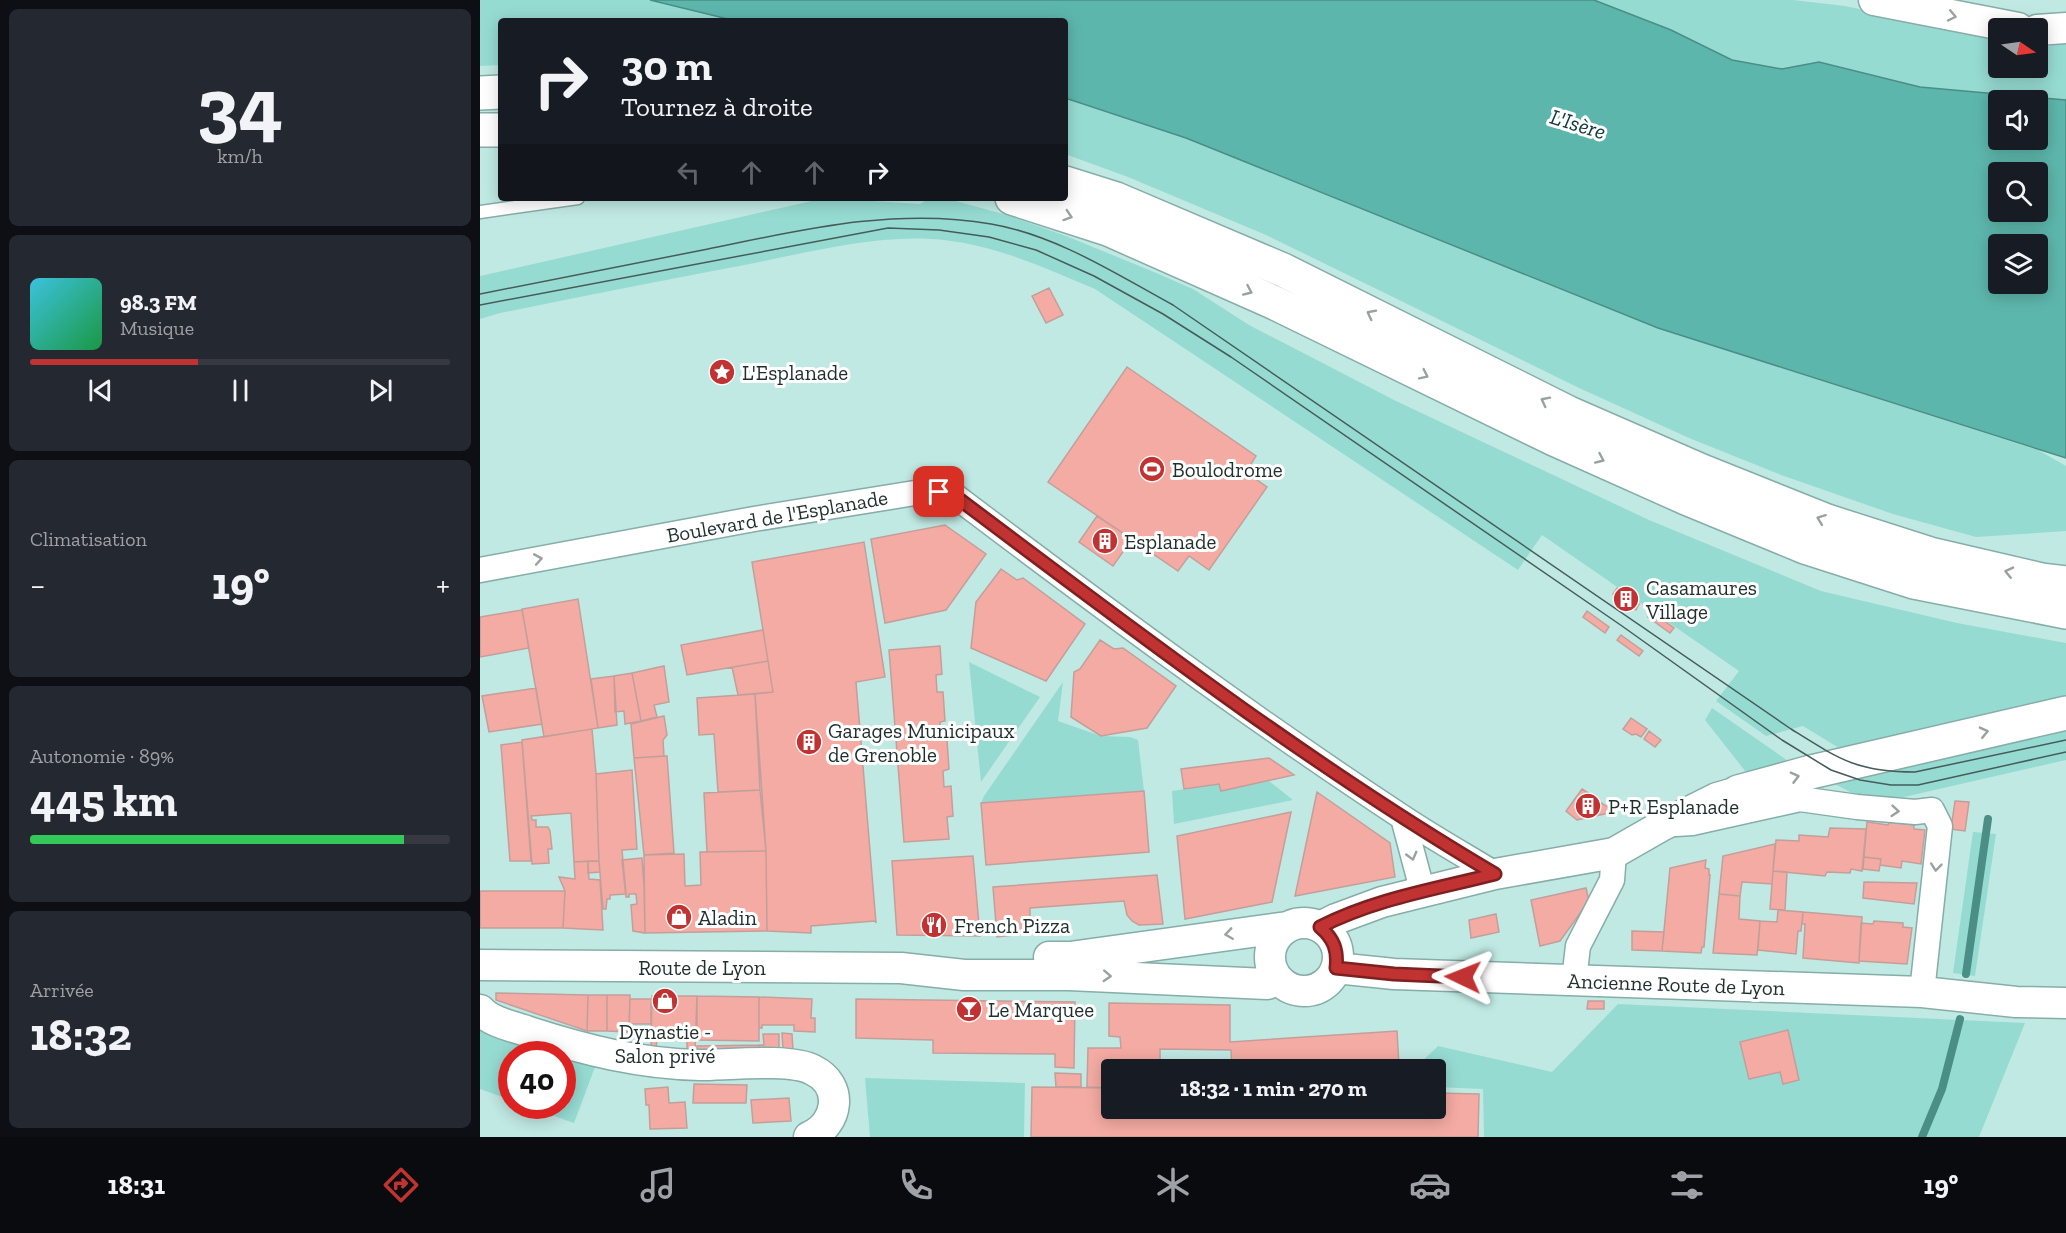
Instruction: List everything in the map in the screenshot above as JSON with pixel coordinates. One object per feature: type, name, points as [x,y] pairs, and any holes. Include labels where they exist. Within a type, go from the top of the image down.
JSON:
[{"type":"highway","points":[[480,93],[498,92]]},
{"type":"highway","points":[[480,130],[498,130]]},
{"type":"highway","points":[[1068,184],[1116,199],[1282,270],[1569,413],[1827,521],[1930,554],[2042,580],[2066,583]]},
{"type":"highway","points":[[1021,201],[1108,229],[1275,303],[1554,439],[1686,498],[1805,547],[1914,582],[2066,612]]},
{"type":"highway","points":[[1738,792],[1811,772],[2066,713]]},
{"type":"street","points":[[1874,0],[1988,22]]},
{"type":"street","points":[[2048,29],[2066,28]]},
{"type":"street","name":"Boulevard de l'Esplanade","points":[[480,570],[754,519],[927,491],[951,493],[1114,616],[1403,818],[1495,874]]},
{"type":"street","points":[[1320,927],[1361,909],[1423,892],[1495,874],[1614,853],[1717,798],[1738,792]]},
{"type":"street","points":[[1663,825],[1692,823],[1800,799],[1903,811],[1932,810],[1940,826],[1922,992]]},
{"type":"street","points":[[1403,818],[1423,892]]},
{"type":"street","points":[[1574,980],[1578,946],[1612,880],[1614,853]]},
{"type":"street","points":[[923,970],[962,957],[1070,957],[1309,923],[1320,927],[1335,945],[1336,968],[1322,986],[1311,990],[1288,987],[1273,972],[1270,952],[1273,942],[1287,927]]},
{"type":"street","name":"Route de Lyon","points":[[480,965],[923,970]]},
{"type":"street","name":"Ancienne Route de Lyon","points":[[1336,968],[1394,974],[1922,992],[2016,1002],[2066,1003]]},
{"type":"street","points":[[923,970],[964,975],[1069,975],[1267,984],[1279,980]]},
{"type":"street","points":[[480,1010],[500,1022],[535,1034],[640,1061],[698,1065],[790,1064],[813,1069],[829,1080],[834,1096],[833,1113],[825,1127],[809,1137]]},
{"type":"lane","points":[[480,212],[557,201]]},
{"type":"shaded area","points":[[480,0],[650,0],[724,18],[498,18],[498,65],[480,66]]},
{"type":"shaded area","points":[[1594,0],[1793,0],[1845,6],[1988,36],[1988,78],[2048,78],[2048,46],[2066,42],[2066,100],[2048,98],[2048,90],[1988,90],[1988,93],[1920,87],[1819,63],[1782,69],[1732,60],[1671,30]]},
{"type":"shaded area","points":[[1068,99],[1186,138],[1658,328],[2038,450],[2066,466],[2066,531],[1976,537],[1893,514],[1781,475],[1689,438],[1577,387],[1266,235],[1128,177],[1068,155]]},
{"type":"shaded area","points":[[812,201],[920,204],[925,201],[956,201],[1010,216],[1066,236],[1193,289],[1249,325],[1396,401],[1649,520],[1821,591],[1957,623],[2066,643],[2066,708],[1844,751],[1803,726],[1766,736],[1716,701],[1739,671],[1542,535],[1518,570],[1095,289],[1021,259],[983,247],[921,238],[849,244],[500,313],[480,319],[480,276]]},
{"type":"shaded area","points":[[969,662],[1040,697],[981,782]]},
{"type":"shaded area","points":[[1063,682],[1058,721],[1101,736],[1130,737],[1138,740],[1144,791],[981,803],[984,796]]},
{"type":"shaded area","points":[[1712,708],[1794,765],[1749,776],[1705,720]]},
{"type":"shaded area","points":[[2066,725],[2066,760],[1904,797],[1877,798],[1854,794],[1827,780]]},
{"type":"shaded area","points":[[1269,781],[1293,800],[1174,824],[1172,791],[1219,784],[1221,791]]},
{"type":"shaded area","points":[[1973,832],[1996,834],[1975,976],[1953,973]]},
{"type":"shaded area","points":[[1618,1004],[2025,1023],[1979,1137],[1484,1137],[1483,1089],[1446,1087],[1446,1059],[1424,1059],[1438,1046],[1552,1072]]},
{"type":"shaded area","points":[[480,1025],[524,1041],[498,1041],[498,1095],[480,1089]]},
{"type":"shaded area","points":[[576,1060],[595,1067],[576,1118]]},
{"type":"shaded area","points":[[865,1078],[1025,1083],[1024,1137],[870,1137]]},
{"type":"shaded area","points":[[563,1119],[576,1119],[574,1123]]},
{"type":"water","name":"L'Isère","points":[[650,0],[1594,0],[1671,30],[1732,60],[1782,69],[1819,62],[1920,87],[1988,93],[1988,150],[2048,150],[2048,98],[2066,100],[2066,458],[1658,328],[1186,138],[1068,99],[1068,18],[724,18]]},
{"type":"building","points":[[1049,288],[1063,315],[1046,323],[1032,296]]},
{"type":"building","name":"Boulodrome","points":[[1127,367],[1256,456],[1246,472],[1267,487],[1209,570],[1189,556],[1178,571],[1048,482]]},
{"type":"building","name":"Esplanade","points":[[1097,516],[1132,539],[1113,566],[1079,542]]},
{"type":"building","points":[[945,525],[986,554],[946,610],[885,623],[871,539]]},
{"type":"building","name":"Garages Municipaux de Grenoble","points":[[864,542],[885,677],[856,682],[876,923],[875,921],[811,926],[811,933],[767,931],[766,851],[755,694],[773,692],[752,562]]},
{"type":"building","points":[[1001,569],[1017,580],[1023,578],[1085,624],[1046,681],[971,648],[976,602]]},
{"type":"building","name":"Casamaures Village","points":[[1617,588],[1639,604],[1636,610],[1613,594]]},
{"type":"building","points":[[578,599],[598,728],[544,737],[522,609]]},
{"type":"building","points":[[522,610],[529,648],[480,657],[480,617]]},
{"type":"building","name":"Casamaures Village","points":[[1587,611],[1609,627],[1605,633],[1583,617]]},
{"type":"building","name":"Casamaures Village","points":[[1652,612],[1674,628],[1670,633],[1648,617]]},
{"type":"building","points":[[763,630],[768,661],[687,675],[681,645]]},
{"type":"building","name":"Casamaures Village","points":[[1621,635],[1643,651],[1639,656],[1617,640]]},
{"type":"building","points":[[1100,640],[1114,649],[1123,648],[1176,686],[1147,728],[1101,736],[1071,717],[1074,672],[1080,669]]},
{"type":"building","points":[[940,646],[942,674],[936,675],[937,692],[943,692],[945,721],[940,722],[941,740],[947,740],[949,769],[943,771],[944,787],[951,786],[953,816],[947,817],[949,839],[904,842],[889,650]]},
{"type":"building","points":[[768,661],[773,692],[738,695],[732,667]]},
{"type":"building","points":[[664,666],[669,702],[654,705],[657,717],[641,721],[632,673]]},
{"type":"building","points":[[632,673],[641,721],[625,724],[624,711],[615,712],[614,676]]},
{"type":"building","points":[[614,676],[617,725],[598,728],[591,679]]},
{"type":"building","points":[[536,688],[542,724],[489,732],[482,696]]},
{"type":"building","points":[[755,694],[760,790],[718,792],[714,734],[699,735],[697,698]]},
{"type":"building","points":[[664,716],[667,735],[663,740],[664,756],[634,758],[631,724]]},
{"type":"building","points":[[1631,718],[1647,729],[1641,737],[1636,734],[1632,735],[1623,729]]},
{"type":"building","points":[[592,729],[599,861],[574,862],[571,813],[531,816],[532,820],[536,820],[536,827],[548,827],[552,849],[548,849],[549,863],[532,864],[522,740]]},
{"type":"building","points":[[1649,731],[1661,740],[1655,747],[1644,739]]},
{"type":"building","points":[[522,742],[531,861],[510,861],[501,745]]},
{"type":"building","points":[[667,756],[674,853],[644,855],[634,758]]},
{"type":"building","points":[[1269,758],[1294,775],[1221,791],[1219,784],[1184,789],[1181,769]]},
{"type":"building","points":[[632,770],[637,849],[622,850],[626,894],[610,895],[606,909],[603,909],[596,774]]},
{"type":"building","name":"P+R Esplanade","points":[[1582,789],[1593,796],[1595,802],[1600,802],[1612,810],[1609,813],[1577,820],[1566,811]]},
{"type":"building","points":[[760,790],[766,851],[707,852],[704,793]]},
{"type":"building","points":[[1144,791],[1149,852],[986,865],[981,803]]},
{"type":"building","points":[[1317,792],[1390,843],[1395,877],[1295,896]]},
{"type":"building","points":[[1955,801],[1969,802],[1965,831],[1951,829]]},
{"type":"building","points":[[1291,812],[1272,902],[1185,919],[1177,836]]},
{"type":"building","points":[[1867,822],[1914,825],[1914,829],[1925,830],[1921,864],[1902,861],[1901,868],[1880,865],[1881,859],[1864,857]]},
{"type":"building","points":[[1830,828],[1866,829],[1862,871],[1851,869],[1850,873],[1827,872],[1825,876],[1773,871],[1776,840],[1799,841],[1799,835],[1828,837]]},
{"type":"building","points":[[1775,844],[1772,884],[1742,882],[1740,896],[1719,894],[1723,856]]},
{"type":"building","points":[[766,851],[767,931],[645,933],[644,855],[684,854],[685,886],[701,885],[700,852]]},
{"type":"building","points":[[973,856],[980,936],[897,935],[892,861]]},
{"type":"building","points":[[1864,857],[1881,859],[1879,871],[1863,869]]},
{"type":"building","points":[[642,858],[645,933],[633,931],[631,905],[637,904],[636,894],[629,894],[629,897],[626,897],[622,860]]},
{"type":"building","points":[[1706,860],[1705,868],[1709,869],[1710,875],[1704,947],[1701,953],[1662,951],[1670,868]]},
{"type":"building","points":[[588,861],[599,861],[600,872],[588,873]]},
{"type":"building","points":[[588,861],[589,879],[600,880],[603,930],[563,928],[565,891],[559,877],[575,879],[574,862]]},
{"type":"building","points":[[1773,871],[1787,872],[1785,910],[1770,909]]},
{"type":"building","points":[[1157,875],[1163,924],[1139,925],[1132,921],[1127,915],[1124,901],[1030,908],[1030,922],[1027,929],[1021,934],[997,937],[993,887]]},
{"type":"building","points":[[1864,882],[1917,883],[1914,904],[1863,898]]},
{"type":"building","points":[[1586,888],[1589,901],[1560,941],[1540,946],[1531,900]]},
{"type":"building","points":[[480,891],[565,891],[563,928],[480,928]]},
{"type":"building","points":[[1719,894],[1740,896],[1739,919],[1760,921],[1757,955],[1713,953]]},
{"type":"building","points":[[1778,910],[1803,912],[1801,931],[1798,931],[1796,954],[1758,950],[1760,921],[1777,922]]},
{"type":"building","points":[[1803,912],[1862,917],[1859,963],[1803,958],[1805,924],[1802,924]]},
{"type":"building","points":[[1496,914],[1499,932],[1471,938],[1469,920]]},
{"type":"building","points":[[1874,921],[1903,923],[1903,927],[1912,928],[1907,964],[1859,961],[1861,923],[1873,924]]},
{"type":"building","points":[[1632,931],[1664,932],[1662,951],[1632,950]]},
{"type":"building","points":[[496,993],[588,995],[587,1031],[496,1000]]},
{"type":"building","points":[[588,995],[607,995],[607,1031],[587,1031]]},
{"type":"building","points":[[607,995],[630,995],[629,1032],[607,1031]]},
{"type":"building","points":[[652,996],[697,996],[695,1053],[687,1053],[687,1040],[657,1039],[656,1049],[651,1049]]},
{"type":"building","points":[[697,996],[759,997],[759,1041],[697,1040]]},
{"type":"building","points":[[759,997],[812,999],[811,1018],[815,1018],[815,1032],[794,1031],[794,1025],[762,1025],[762,1028],[759,1028]]},
{"type":"building","points":[[630,999],[651,999],[651,1024],[629,1024]]},
{"type":"building","points":[[856,999],[1075,1002],[1074,1068],[1055,1067],[1055,1054],[933,1053],[933,1040],[856,1038]]},
{"type":"building","points":[[1588,1001],[1604,1001],[1604,1009],[1587,1009]]},
{"type":"building","points":[[1109,1003],[1230,1005],[1230,1042],[1397,1031],[1399,1059],[1231,1059],[1231,1050],[1160,1049],[1160,1059],[1101,1059],[1101,1088],[1087,1087],[1088,1048],[1121,1048],[1120,1037],[1109,1036]]},
{"type":"building","points":[[1788,1030],[1799,1080],[1783,1084],[1780,1072],[1749,1079],[1740,1042]]},
{"type":"building","points":[[782,1033],[792,1034],[793,1050],[783,1049]]},
{"type":"building","points":[[763,1034],[779,1034],[779,1050],[759,1053],[759,1045],[764,1045]]},
{"type":"building","points":[[759,1045],[759,1053],[697,1053],[697,1046]]},
{"type":"building","points":[[1055,1073],[1081,1074],[1081,1087],[1056,1087]]},
{"type":"building","points":[[694,1084],[747,1085],[746,1103],[693,1103]]},
{"type":"building","points":[[668,1087],[669,1103],[685,1102],[687,1128],[650,1129],[649,1105],[646,1105],[645,1089]]},
{"type":"building","points":[[1032,1087],[1101,1088],[1101,1119],[1446,1119],[1446,1093],[1479,1094],[1478,1137],[1031,1137]]},
{"type":"building","points":[[789,1098],[791,1121],[753,1123],[751,1100]]},
{"type":"waterway","points":[[1966,974],[1988,819]]},
{"type":"waterway","points":[[1922,1137],[1942,1089],[1960,1019]]},
{"type":"tram line","points":[[480,294],[813,228],[849,223],[884,219],[955,219],[1015,229],[1085,257],[1173,305],[1791,729],[1836,756],[1878,770],[1915,772],[2066,740]]},
{"type":"tram line","points":[[480,305],[888,228],[939,230],[989,237],[1036,250],[1094,276],[1163,314],[1231,357],[1622,626],[1782,740],[1831,770],[1860,780],[1891,785],[1918,785],[2066,752]]},
{"type":"place","name":"L'Esplanade","points":[[722,372]]},
{"type":"place","name":"Boulodrome","points":[[1152,469]]},
{"type":"place","name":"Esplanade","points":[[1105,541]]},
{"type":"place","name":"Casamaures Village","points":[[1626,599]]},
{"type":"place","name":"Garages Municipaux de Grenoble","points":[[809,742]]},
{"type":"place","name":"P+R Esplanade","points":[[1588,806]]},
{"type":"place","name":"Aladin","points":[[679,917]]},
{"type":"place","name":"French Pizza","points":[[934,925]]},
{"type":"place","name":"Dynastie - Salon privé","points":[[665,1001]]},
{"type":"place","name":"Le Marquee","points":[[969,1009]]},
{"type":"route","points":[[939,492],[951,493],[1105,610],[1215,688],[1403,818],[1495,874],[1382,902],[1320,927],[1335,945],[1336,968],[1394,974],[1463,977]]}]
